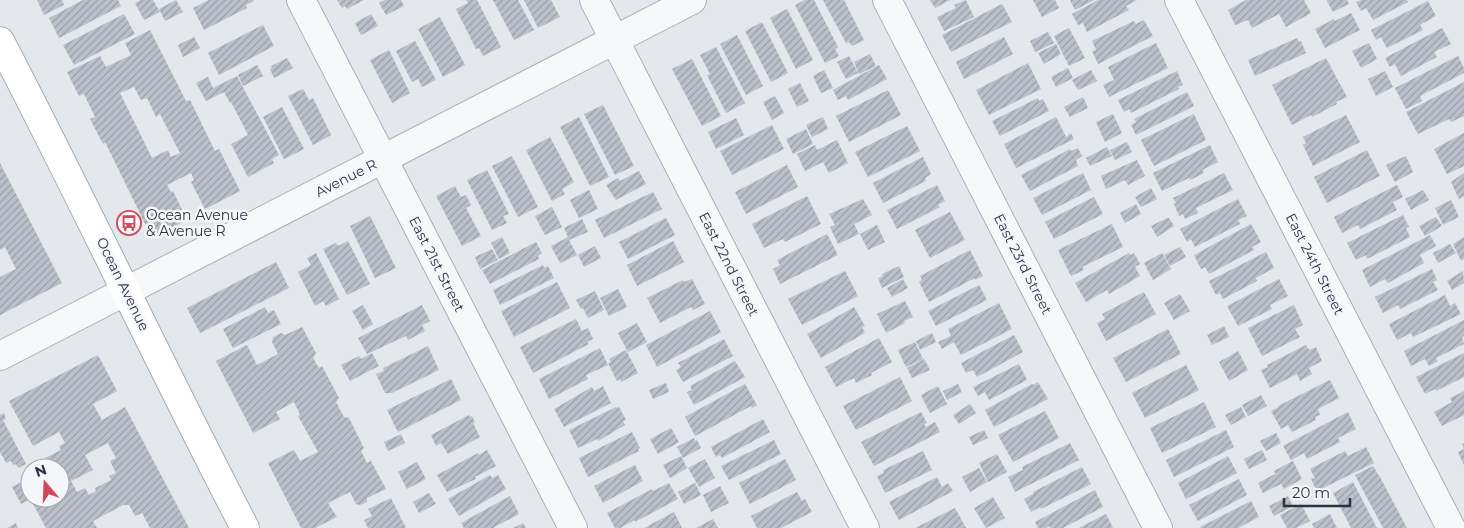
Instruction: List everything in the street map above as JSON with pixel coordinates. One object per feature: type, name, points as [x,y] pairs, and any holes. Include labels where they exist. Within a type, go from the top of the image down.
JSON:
[{"type":"main road","name":"Ocean Avenue","points":[[0,41],[245,528]]},
{"type":"street","name":"East 21st Street","points":[[301,0],[573,528]]},
{"type":"street","name":"East 22nd Street","points":[[594,0],[865,528]]},
{"type":"street","name":"Avenue R","points":[[0,356],[692,0]]},
{"type":"street","name":"East 23rd Street","points":[[887,0],[1158,528]]},
{"type":"street","name":"East 24th Street","points":[[1179,0],[1451,528]]},
{"type":"building","points":[[37,0],[62,0],[64,5],[44,15]]},
{"type":"building","points":[[83,0],[118,0],[121,6],[59,38],[49,18]]},
{"type":"building","points":[[141,0],[153,0],[160,12],[144,20],[135,3]]},
{"type":"building","points":[[176,0],[183,12],[165,21],[159,9]]},
{"type":"building","points":[[209,0],[254,1],[246,5],[247,8],[204,30],[193,8]]},
{"type":"building","points":[[337,0],[364,0],[347,9],[345,6],[342,8]]},
{"type":"building","points":[[385,0],[401,0],[404,6],[386,15],[379,3]]},
{"type":"building","points":[[466,0],[477,0],[501,47],[483,56],[479,48],[476,49],[456,9],[468,3]]},
{"type":"building","points":[[493,0],[518,0],[534,30],[514,40]]},
{"type":"building","points":[[524,0],[551,0],[560,17],[538,28]]},
{"type":"building","points":[[805,0],[814,0],[838,47],[835,49],[839,56],[825,63],[795,5]]},
{"type":"building","points":[[823,0],[844,0],[864,40],[852,46],[849,42],[846,43]]},
{"type":"building","points":[[930,0],[950,0],[935,8]]},
{"type":"building","points":[[966,0],[974,17],[944,31],[937,17],[956,8],[954,5]]},
{"type":"building","points":[[1033,0],[1055,0],[1059,8],[1042,17]]},
{"type":"building","points":[[1070,0],[1094,0],[1075,10]]},
{"type":"building","points":[[1098,0],[1137,0],[1126,6],[1129,10],[1087,32],[1083,23],[1078,25],[1072,14]]},
{"type":"building","points":[[1246,0],[1304,0],[1311,13],[1286,27],[1279,14],[1252,28],[1248,20],[1235,25],[1228,10]]},
{"type":"building","points":[[1328,0],[1347,0],[1349,4],[1333,12]]},
{"type":"building","points":[[1361,0],[1407,0],[1408,2],[1373,20],[1366,8],[1361,11],[1356,2]]},
{"type":"building","points":[[1428,1],[1436,16],[1420,25],[1423,30],[1387,48],[1381,37],[1376,40],[1371,30]]},
{"type":"building","points":[[1002,4],[1012,22],[951,52],[942,35]]},
{"type":"building","points":[[787,9],[813,60],[796,69],[770,18]]},
{"type":"building","points":[[1351,13],[1360,30],[1325,48],[1315,29]]},
{"type":"building","points":[[124,14],[135,34],[74,65],[63,45]]},
{"type":"building","points":[[371,14],[378,26],[361,35],[355,23]]},
{"type":"building","points":[[440,17],[465,65],[443,77],[418,29]]},
{"type":"building","points":[[1144,20],[1153,36],[1098,64],[1092,51],[1096,50],[1092,41],[1134,21],[1136,24]]},
{"type":"building","points":[[762,22],[788,73],[771,82],[745,31]]},
{"type":"building","points":[[263,25],[274,46],[219,75],[208,53]]},
{"type":"building","points":[[1069,28],[1085,58],[1069,66],[1054,36]]},
{"type":"building","points":[[1442,28],[1451,44],[1434,52],[1437,57],[1401,76],[1395,64],[1390,67],[1385,58]]},
{"type":"building","points":[[150,30],[186,101],[190,100],[215,151],[219,149],[240,191],[205,209],[191,182],[194,180],[191,173],[167,185],[171,192],[173,191],[187,220],[152,238],[105,142],[103,144],[90,119],[95,117],[84,94],[79,96],[67,72],[100,56],[106,67],[131,55],[125,43]],"holes":[[[134,87],[141,100],[147,98],[156,117],[160,114],[180,153],[171,157],[168,150],[152,158],[120,93]]]},
{"type":"building","points":[[1048,32],[1054,43],[1035,52],[1030,41]]},
{"type":"building","points":[[737,35],[763,86],[746,95],[720,44]]},
{"type":"building","points":[[194,37],[200,48],[183,57],[178,45]]},
{"type":"building","points":[[1004,37],[1013,54],[964,79],[956,62]]},
{"type":"building","points":[[1297,38],[1299,42],[1301,41],[1306,53],[1255,76],[1248,60]]},
{"type":"building","points":[[415,41],[436,80],[422,87],[418,79],[412,82],[396,51]]},
{"type":"building","points":[[1156,43],[1168,68],[1109,97],[1103,85],[1114,80],[1108,67]]},
{"type":"building","points":[[1369,43],[1377,59],[1361,68],[1352,51]]},
{"type":"building","points":[[1056,44],[1061,54],[1044,64],[1038,53]]},
{"type":"building","points":[[716,47],[745,103],[726,113],[707,75],[710,74],[700,55]]},
{"type":"building","points":[[389,50],[410,93],[392,103],[370,60]]},
{"type":"building","points":[[870,54],[876,66],[859,74],[854,62]]},
{"type":"building","points":[[849,56],[858,73],[846,79],[837,62]]},
{"type":"building","points":[[1458,56],[1464,68],[1464,73],[1420,96],[1422,101],[1406,109],[1395,88]]},
{"type":"building","points":[[287,58],[293,68],[274,78],[270,69],[272,68],[271,66]]},
{"type":"building","points":[[1326,58],[1347,97],[1312,117],[1311,115],[1292,125],[1272,85]]},
{"type":"building","points":[[692,59],[721,116],[702,126],[672,69]]},
{"type":"building","points":[[1028,63],[1041,89],[989,115],[976,90]]},
{"type":"building","points":[[257,65],[263,76],[243,86],[238,75]]},
{"type":"building","points":[[879,65],[887,79],[848,100],[846,96],[838,100],[833,90]]},
{"type":"building","points":[[1068,68],[1073,78],[1056,87],[1051,77]]},
{"type":"building","points":[[824,70],[833,88],[821,93],[813,76]]},
{"type":"building","points":[[1091,70],[1097,81],[1078,90],[1072,80]]},
{"type":"building","points":[[1177,71],[1183,85],[1178,87],[1179,89],[1131,113],[1129,109],[1124,112],[1118,100]]},
{"type":"building","points":[[1385,71],[1393,87],[1376,96],[1368,79]]},
{"type":"building","points":[[237,76],[279,155],[272,159],[274,163],[248,177],[231,144],[248,135],[231,102],[224,92],[206,101],[196,83],[208,77],[213,88]]},
{"type":"building","points":[[1464,82],[1464,116],[1451,122],[1449,119],[1418,134],[1406,112]]},
{"type":"building","points":[[800,83],[809,101],[797,107],[788,89]]},
{"type":"building","points":[[303,89],[309,100],[313,98],[331,135],[313,145],[288,96]]},
{"type":"building","points":[[888,90],[901,115],[849,142],[836,116]]},
{"type":"building","points":[[1187,92],[1194,106],[1136,135],[1131,125],[1136,122],[1134,119]]},
{"type":"building","points":[[775,96],[784,113],[772,120],[763,102]]},
{"type":"building","points":[[1083,97],[1088,108],[1070,117],[1064,107]]},
{"type":"building","points":[[1038,98],[1039,101],[1043,99],[1049,111],[1000,136],[992,121]]},
{"type":"building","points":[[603,105],[634,166],[615,175],[584,114]]},
{"type":"building","points":[[282,107],[304,149],[284,159],[263,117]]},
{"type":"building","points":[[1113,114],[1122,133],[1105,142],[1096,122]]},
{"type":"building","points":[[1194,114],[1206,140],[1154,166],[1141,140]]},
{"type":"building","points":[[1346,115],[1360,142],[1313,166],[1303,145],[1306,143],[1303,137]]},
{"type":"building","points":[[579,117],[609,177],[590,186],[560,127]]},
{"type":"building","points":[[823,117],[828,129],[812,137],[806,125]]},
{"type":"building","points":[[1056,117],[1066,137],[1071,133],[1074,139],[1016,168],[1004,144]]},
{"type":"building","points":[[736,118],[744,135],[716,149],[708,132]]},
{"type":"building","points":[[772,125],[784,149],[732,175],[720,151]]},
{"type":"building","points":[[907,126],[920,151],[868,177],[855,152]]},
{"type":"building","points":[[806,129],[813,144],[793,154],[786,139]]},
{"type":"building","points":[[1464,133],[1464,166],[1447,174],[1434,149]]},
{"type":"building","points":[[550,137],[574,182],[562,189],[565,194],[552,201],[526,150]]},
{"type":"building","points":[[837,140],[848,163],[829,173],[823,162],[805,171],[797,154],[815,145],[817,150]]},
{"type":"building","points":[[1127,142],[1132,152],[1115,160],[1110,150]]},
{"type":"building","points":[[1210,145],[1218,162],[1202,170],[1204,173],[1162,191],[1153,173]]},
{"type":"building","points":[[1107,147],[1112,156],[1090,166],[1086,158]]},
{"type":"building","points":[[1078,148],[1082,156],[1076,160],[1078,166],[1030,191],[1021,175],[1070,149],[1071,151]]},
{"type":"building","points":[[1367,150],[1380,176],[1327,203],[1314,177]]},
{"type":"building","points":[[512,156],[538,207],[518,217],[492,166]]},
{"type":"building","points":[[1406,156],[1413,172],[1395,182],[1386,165]]},
{"type":"building","points":[[923,157],[931,174],[925,178],[926,181],[883,203],[873,183]]},
{"type":"building","points":[[1137,160],[1145,176],[1128,185],[1125,180],[1106,189],[1101,176]]},
{"type":"building","points":[[0,163],[62,283],[0,315],[0,277],[16,269],[5,247],[0,250]]},
{"type":"building","points":[[787,165],[798,187],[746,214],[735,192]]},
{"type":"building","points":[[487,170],[509,214],[503,216],[507,223],[492,230],[467,180]]},
{"type":"building","points":[[639,171],[646,184],[616,200],[606,185],[618,178],[620,181]]},
{"type":"building","points":[[1083,173],[1091,190],[1042,215],[1033,198]]},
{"type":"building","points":[[1224,173],[1233,190],[1196,208],[1198,213],[1185,219],[1183,214],[1179,216],[1173,198]]},
{"type":"building","points":[[1464,173],[1464,196],[1459,199],[1451,182]]},
{"type":"building","points":[[937,185],[945,201],[938,205],[940,207],[897,229],[887,210]]},
{"type":"building","points":[[1397,185],[1403,197],[1393,202],[1397,210],[1360,229],[1358,225],[1342,233],[1334,217]]},
{"type":"building","points":[[455,186],[461,197],[466,195],[471,205],[466,208],[481,236],[462,246],[436,196]]},
{"type":"building","points":[[1151,188],[1157,199],[1141,207],[1135,197]]},
{"type":"building","points":[[589,190],[598,209],[579,218],[570,200]]},
{"type":"building","points":[[1423,190],[1429,200],[1411,210],[1405,199]]},
{"type":"building","points":[[653,192],[662,209],[604,238],[595,220]]},
{"type":"building","points":[[807,196],[821,224],[785,242],[783,239],[764,248],[752,224]]},
{"type":"building","points":[[1094,197],[1103,214],[1054,239],[1045,222]]},
{"type":"building","points":[[863,199],[872,215],[854,224],[859,234],[838,244],[830,227],[835,225],[829,214]]},
{"type":"building","points":[[1238,199],[1247,216],[1238,220],[1240,224],[1195,247],[1191,239],[1187,242],[1180,229]]},
{"type":"building","points":[[1451,200],[1459,217],[1443,225],[1435,208]]},
{"type":"building","points":[[1136,204],[1141,214],[1125,223],[1120,213]]},
{"type":"building","points":[[552,207],[562,227],[545,235],[535,216]]},
{"type":"building","points":[[950,212],[965,240],[930,258],[915,230]]},
{"type":"building","points":[[1403,215],[1409,227],[1406,228],[1410,237],[1367,259],[1366,255],[1356,260],[1347,243]]},
{"type":"building","points":[[370,216],[396,268],[375,278],[350,226]]},
{"type":"building","points":[[1436,217],[1442,226],[1425,236],[1419,226]]},
{"type":"building","points":[[666,218],[675,235],[628,259],[619,242]]},
{"type":"building","points":[[1169,218],[1174,226],[1157,237],[1151,226]]},
{"type":"building","points":[[582,219],[588,232],[569,240],[577,255],[560,263],[551,246],[568,237],[564,228]]},
{"type":"building","points":[[1112,224],[1123,247],[1082,267],[1084,270],[1071,276],[1058,250]]},
{"type":"building","points":[[1251,224],[1261,242],[1252,247],[1254,250],[1209,274],[1205,267],[1201,269],[1194,255]]},
{"type":"building","points":[[877,225],[885,242],[868,250],[860,234]]},
{"type":"building","points":[[827,234],[838,255],[780,284],[773,269],[780,265],[777,260]]},
{"type":"building","points":[[1430,235],[1436,246],[1420,255],[1424,263],[1388,283],[1385,279],[1370,287],[1362,270]]},
{"type":"building","points":[[502,237],[510,253],[499,259],[491,243]]},
{"type":"building","points":[[1464,237],[1464,259],[1461,261],[1453,244]]},
{"type":"building","points":[[348,241],[370,284],[347,295],[323,249],[336,243],[338,246]]},
{"type":"building","points":[[673,241],[684,262],[637,286],[627,265]]},
{"type":"building","points":[[536,242],[542,253],[538,256],[539,259],[490,284],[482,270]]},
{"type":"building","points":[[1450,244],[1456,253],[1438,263],[1433,253]]},
{"type":"building","points":[[595,246],[601,258],[584,267],[578,255]]},
{"type":"building","points":[[1180,247],[1186,257],[1170,266],[1164,255]]},
{"type":"building","points":[[492,249],[498,260],[480,269],[475,257]]},
{"type":"building","points":[[970,250],[983,276],[975,280],[975,278],[929,302],[919,282],[922,280],[920,276]]},
{"type":"building","points":[[1266,252],[1274,268],[1256,278],[1257,281],[1223,299],[1220,293],[1216,295],[1209,281]]},
{"type":"building","points":[[316,253],[339,299],[326,306],[323,301],[315,306],[298,272],[311,265],[307,258]]},
{"type":"building","points":[[1129,253],[1131,255],[1134,253],[1140,264],[1135,267],[1140,276],[1109,294],[1107,290],[1086,302],[1075,283]]},
{"type":"building","points":[[1162,253],[1171,269],[1153,280],[1144,263]]},
{"type":"building","points":[[276,262],[289,288],[200,333],[187,308]]},
{"type":"building","points":[[543,265],[544,268],[548,266],[554,278],[500,305],[493,290]]},
{"type":"building","points":[[899,266],[904,277],[882,288],[878,278]]},
{"type":"building","points":[[1432,269],[1437,280],[1433,282],[1438,290],[1400,309],[1398,305],[1383,313],[1375,297]]},
{"type":"building","points":[[845,271],[858,296],[802,325],[788,299]]},
{"type":"building","points":[[1463,271],[1464,283],[1452,290],[1447,281]]},
{"type":"building","points":[[692,279],[705,304],[693,310],[691,307],[660,323],[647,298],[683,280],[684,282]]},
{"type":"building","points":[[903,279],[908,288],[892,297],[887,288]]},
{"type":"building","points":[[1279,279],[1288,296],[1270,305],[1272,309],[1238,326],[1227,306]]},
{"type":"building","points":[[557,282],[570,308],[514,337],[501,311]]},
{"type":"building","points":[[979,285],[987,300],[936,326],[928,311]]},
{"type":"building","points":[[618,289],[627,307],[609,316],[600,298]]},
{"type":"building","points":[[595,291],[604,310],[588,318],[576,300]]},
{"type":"building","points":[[1144,292],[1156,314],[1106,341],[1097,323],[1105,319],[1102,314]]},
{"type":"building","points":[[1180,294],[1190,311],[1174,320],[1164,303]]},
{"type":"building","points":[[1445,295],[1450,306],[1455,303],[1461,314],[1413,337],[1411,333],[1397,340],[1389,324]]},
{"type":"building","points":[[905,301],[913,317],[886,333],[877,314]]},
{"type":"building","points":[[999,303],[1012,329],[961,355],[954,342],[942,349],[938,342],[951,336],[948,329]]},
{"type":"building","points":[[363,305],[373,324],[363,330],[352,311]]},
{"type":"building","points":[[422,305],[430,321],[422,325],[425,331],[408,340],[406,336],[367,354],[358,338]]},
{"type":"building","points":[[1294,305],[1303,325],[1295,329],[1300,337],[1262,356],[1248,328]]},
{"type":"building","points":[[265,307],[268,313],[274,310],[281,324],[233,348],[223,329]]},
{"type":"building","points":[[854,307],[865,326],[862,327],[865,333],[821,358],[807,334]]},
{"type":"building","points":[[710,311],[721,332],[657,367],[646,345]]},
{"type":"building","points":[[576,319],[582,331],[588,328],[593,339],[587,342],[589,344],[533,373],[520,347]]},
{"type":"building","points":[[1464,320],[1464,336],[1462,337],[1464,344],[1436,358],[1438,361],[1429,366],[1425,359],[1411,366],[1404,351]]},
{"type":"building","points":[[637,323],[647,342],[628,352],[618,333]]},
{"type":"building","points":[[1224,326],[1229,337],[1212,345],[1207,335]]},
{"type":"building","points":[[302,327],[316,353],[313,358],[319,368],[322,366],[339,398],[336,402],[344,417],[349,418],[364,448],[361,451],[367,463],[371,461],[386,489],[367,498],[367,502],[360,505],[356,504],[350,492],[328,503],[337,517],[315,528],[301,528],[268,463],[294,450],[300,461],[318,452],[298,416],[300,415],[294,402],[276,412],[280,419],[253,433],[216,361],[247,345],[257,365],[278,354],[272,342],[273,337],[281,333],[285,335]]},
{"type":"building","points":[[1168,329],[1181,354],[1126,382],[1113,358]]},
{"type":"building","points":[[932,333],[936,342],[920,350],[916,341]]},
{"type":"building","points":[[1014,335],[1023,352],[977,377],[973,370],[966,373],[961,363]]},
{"type":"building","points":[[879,338],[892,362],[856,383],[854,378],[836,387],[825,367]]},
{"type":"building","points":[[724,339],[733,356],[683,382],[676,370],[681,367],[678,363]]},
{"type":"building","points":[[915,342],[923,359],[906,367],[898,350]]},
{"type":"building","points":[[1306,345],[1309,350],[1316,347],[1322,361],[1309,368],[1312,374],[1300,381],[1297,374],[1270,388],[1261,370]]},
{"type":"building","points":[[428,346],[439,370],[392,393],[385,393],[376,374],[384,371],[383,368]]},
{"type":"building","points":[[600,348],[608,365],[586,375],[588,379],[549,399],[539,379]]},
{"type":"building","points":[[626,350],[638,373],[621,382],[620,379],[617,381],[608,363],[611,362],[609,359]]},
{"type":"building","points":[[1238,351],[1248,370],[1229,381],[1219,362]]},
{"type":"building","points":[[372,353],[379,366],[350,381],[341,365],[359,356],[361,359]]},
{"type":"building","points":[[1464,353],[1464,377],[1436,391],[1435,389],[1425,394],[1416,377]]},
{"type":"building","points":[[98,355],[117,391],[93,404],[102,420],[125,407],[189,528],[150,528],[142,513],[135,516],[129,505],[123,505],[93,521],[97,528],[46,528],[35,508],[70,508],[70,458],[45,458],[61,450],[59,446],[65,443],[59,432],[33,446],[9,401]],"holes":[[[108,443],[116,458],[110,461],[116,473],[109,476],[111,480],[95,488],[96,491],[89,495],[85,488],[77,492],[71,481],[93,470],[85,455]]]},
{"type":"building","points":[[924,359],[930,370],[912,378],[907,368]]},
{"type":"building","points":[[735,361],[745,377],[694,405],[687,392],[692,390],[690,386]]},
{"type":"building","points":[[1019,364],[1027,380],[989,400],[985,392],[978,396],[973,387]]},
{"type":"building","points":[[1186,365],[1199,390],[1145,418],[1132,393]]},
{"type":"building","points":[[900,377],[912,401],[856,430],[843,406]]},
{"type":"building","points":[[451,379],[461,400],[398,432],[387,410]]},
{"type":"building","points":[[1330,380],[1339,398],[1318,409],[1320,415],[1315,417],[1316,420],[1292,432],[1288,425],[1281,429],[1271,411]]},
{"type":"building","points":[[1038,382],[1048,399],[994,427],[985,410]]},
{"type":"building","points":[[666,383],[669,392],[653,399],[649,390]]},
{"type":"building","points":[[745,384],[757,405],[752,408],[751,406],[695,436],[685,417]]},
{"type":"building","points":[[958,384],[962,392],[947,400],[943,391]]},
{"type":"building","points":[[603,386],[611,403],[564,427],[554,409],[592,387],[594,391]]},
{"type":"building","points":[[938,386],[947,404],[930,413],[921,395]]},
{"type":"building","points":[[1464,391],[1464,415],[1442,426],[1434,412],[1452,402],[1450,398]]},
{"type":"building","points":[[1261,395],[1267,406],[1248,416],[1242,405]]},
{"type":"building","points":[[1204,402],[1216,427],[1162,453],[1150,428]]},
{"type":"building","points":[[970,404],[976,413],[959,424],[953,415]]},
{"type":"building","points":[[619,407],[626,420],[623,421],[625,425],[598,441],[597,439],[578,448],[569,430]]},
{"type":"building","points":[[1241,407],[1246,417],[1231,425],[1225,415]]},
{"type":"building","points":[[1045,411],[1059,438],[1013,462],[998,435]]},
{"type":"building","points":[[921,412],[927,423],[924,424],[926,427],[935,422],[940,432],[874,466],[861,442]]},
{"type":"building","points":[[1348,412],[1356,429],[1338,438],[1340,442],[1307,459],[1304,453],[1291,460],[1283,446]]},
{"type":"building","points":[[4,413],[6,419],[3,420],[23,458],[20,458],[20,467],[18,468],[11,461],[6,463],[0,452],[0,415]]},
{"type":"building","points":[[469,415],[470,417],[472,416],[475,422],[473,423],[480,437],[448,454],[441,443],[436,446],[431,435]]},
{"type":"building","points":[[763,419],[770,432],[722,458],[720,455],[716,457],[711,447]]},
{"type":"building","points":[[671,428],[679,442],[658,454],[650,439]]},
{"type":"building","points":[[984,430],[988,438],[973,445],[969,437]]},
{"type":"building","points":[[1226,430],[1234,447],[1174,477],[1166,460]]},
{"type":"building","points":[[632,432],[640,448],[638,449],[639,451],[588,477],[579,458]]},
{"type":"building","points":[[1276,433],[1281,443],[1266,451],[1260,441]]},
{"type":"building","points":[[401,434],[405,443],[388,451],[384,442]]},
{"type":"building","points":[[694,438],[701,448],[683,458],[677,447]]},
{"type":"building","points":[[774,440],[781,454],[729,480],[721,466]]},
{"type":"building","points":[[1070,443],[1079,460],[1015,492],[1008,477],[1023,470],[1022,467]]},
{"type":"building","points":[[1366,447],[1374,463],[1317,491],[1311,479],[1315,478],[1310,469],[1345,451],[1348,456]]},
{"type":"building","points":[[1464,449],[1464,465],[1458,452]]},
{"type":"building","points":[[487,450],[496,466],[475,477],[476,479],[447,492],[437,475]]},
{"type":"building","points":[[1262,450],[1267,460],[1249,469],[1244,459]]},
{"type":"building","points":[[923,451],[932,470],[885,493],[877,476],[884,473],[883,470]]},
{"type":"building","points":[[997,454],[1007,472],[988,482],[979,463]]},
{"type":"building","points":[[681,456],[687,468],[670,478],[663,465]]},
{"type":"building","points":[[1228,456],[1237,473],[1186,499],[1178,483]]},
{"type":"building","points":[[705,459],[715,478],[699,487],[688,468]]},
{"type":"building","points":[[785,459],[796,480],[750,504],[739,483]]},
{"type":"building","points":[[1293,461],[1302,479],[1284,489],[1281,484],[1263,493],[1258,483],[1275,474],[1278,479],[1274,471]]},
{"type":"building","points":[[417,462],[426,479],[407,489],[398,472]]},
{"type":"building","points":[[635,465],[643,481],[603,503],[594,486]]},
{"type":"building","points":[[1373,466],[1407,528],[1383,528],[1355,475]]},
{"type":"building","points":[[1082,467],[1091,484],[1041,509],[1040,507],[1031,512],[1024,499],[1033,494],[1033,492]]},
{"type":"building","points":[[979,468],[987,482],[970,492],[962,477]]},
{"type":"building","points":[[490,475],[492,478],[498,475],[506,489],[459,516],[448,499]]},
{"type":"building","points":[[937,477],[942,487],[948,483],[953,491],[899,520],[889,502]]},
{"type":"building","points":[[1239,479],[1247,495],[1198,521],[1189,505]]},
{"type":"building","points":[[1353,482],[1377,528],[1351,528],[1333,493]]},
{"type":"building","points":[[20,483],[20,502],[12,487]]},
{"type":"building","points":[[669,483],[678,499],[635,522],[635,520],[620,528],[615,528],[607,513],[652,489],[653,491]]},
{"type":"building","points":[[695,483],[701,495],[684,504],[678,492]]},
{"type":"building","points":[[720,486],[729,503],[711,512],[703,495]]},
{"type":"building","points":[[1095,490],[1103,507],[1063,528],[1050,528],[1049,526],[1038,528],[1035,522]]},
{"type":"building","points":[[797,492],[802,501],[805,499],[812,512],[781,528],[757,528],[751,516]]},
{"type":"building","points":[[429,493],[436,504],[419,513],[413,502]]},
{"type":"building","points":[[510,496],[519,514],[493,528],[464,528],[461,523]]},
{"type":"building","points":[[1288,496],[1293,506],[1274,516],[1269,506]]},
{"type":"building","points":[[993,497],[1005,518],[986,528],[974,508]]},
{"type":"building","points":[[391,498],[406,528],[368,528],[364,520],[372,516],[368,509]]},
{"type":"building","points":[[1251,501],[1259,517],[1238,528],[1200,527]]},
{"type":"building","points":[[1301,504],[1310,521],[1296,528],[1287,528],[1280,515]]},
{"type":"building","points":[[955,508],[966,528],[915,528]]},
{"type":"building","points":[[674,512],[682,528],[644,528]]},
{"type":"building","points":[[1106,514],[1113,528],[1079,528]]},
{"type":"building","points":[[1330,514],[1337,528],[1314,528],[1312,524]]},
{"type":"building","points":[[713,519],[718,528],[696,528]]},
{"type":"building","points":[[16,523],[18,528],[7,528]]},
{"type":"building","points":[[523,523],[526,528],[513,528]]},
{"type":"place","name":"Ocean Avenue & Avenue R","points":[[129,223]]}]
